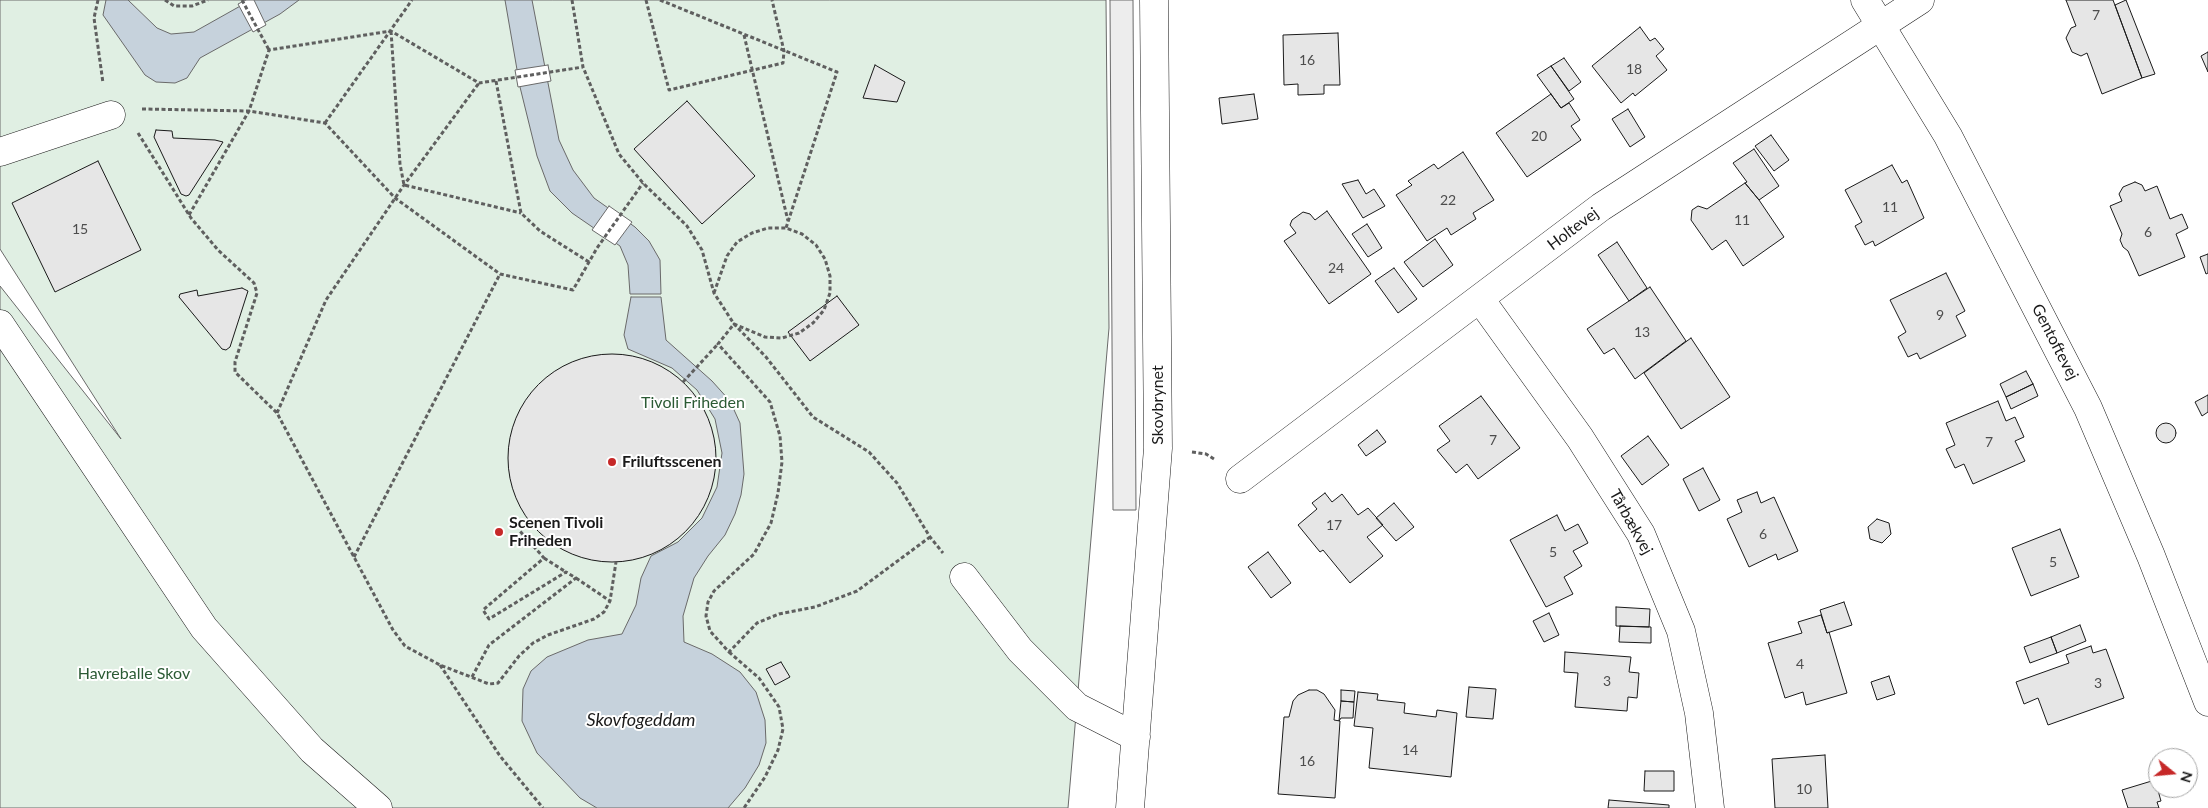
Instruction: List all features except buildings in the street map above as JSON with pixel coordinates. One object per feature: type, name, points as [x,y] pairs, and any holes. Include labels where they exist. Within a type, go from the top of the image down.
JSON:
[{"type":"street","name":"Skovbrynet","points":[[1130,808],[1158,448],[1154,0]]},
{"type":"street","name":"Gentoftevej","points":[[1865,0],[1948,136],[2088,408],[2151,556],[2208,702]]},
{"type":"street","name":"Holtevej","points":[[1240,479],[1601,207],[1920,0]]},
{"type":"street","points":[[0,152],[117,110]]},
{"type":"street","name":"Tårbækvej","points":[[1480,298],[1580,438],[1642,534],[1681,631],[1699,713],[1710,808]]},
{"type":"street","points":[[0,324],[204,628],[312,750],[378,808]]},
{"type":"street","points":[[964,577],[1020,650],[1077,707],[1136,737]]},
{"type":"path","points":[[98,0],[94,18],[102,82],[117,110],[189,215],[218,250],[254,283],[257,293],[236,362],[235,372],[277,413],[354,557],[405,646],[440,665],[489,684],[498,684],[519,656],[533,643],[548,635],[594,619],[604,612],[610,601],[616,562]]},
{"type":"path","points":[[165,0],[174,6],[192,6],[208,0]]},
{"type":"path","points":[[189,215],[250,111],[269,50],[242,0]]},
{"type":"path","points":[[326,123],[412,0]]},
{"type":"path","points":[[572,0],[583,67],[619,154],[643,182],[687,226],[702,250],[714,293],[734,324],[766,358],[813,417],[869,452],[897,483],[930,537],[964,577]]},
{"type":"path","points":[[646,0],[669,90],[782,63],[784,51],[772,0]]},
{"type":"path","points":[[660,0],[837,72],[786,228]]},
{"type":"path","points":[[269,50],[391,31],[479,84],[583,67]]},
{"type":"path","points":[[391,31],[400,164],[404,185]]},
{"type":"path","points":[[743,34],[788,222]]},
{"type":"path","points":[[496,81],[520,213]]},
{"type":"path","points":[[277,413],[326,300],[404,185],[479,84]]},
{"type":"path","points":[[139,109],[250,111],[326,123],[395,198],[500,274],[573,290],[597,248],[643,182]]},
{"type":"path","points":[[404,185],[520,213],[540,231],[589,262]]},
{"type":"path","points":[[714,293],[727,256],[737,242],[752,233],[768,228],[786,228],[802,234],[816,245],[825,259],[830,276],[830,294],[824,310],[813,323],[799,333],[782,338],[765,338],[734,324]]},
{"type":"path","points":[[354,557],[500,274]]},
{"type":"path","points":[[684,381],[734,324]]},
{"type":"path","points":[[718,344],[770,402],[780,436],[782,462],[778,493],[771,523],[764,538],[754,554],[714,591],[708,602],[706,616],[710,631],[729,652],[760,678],[779,708],[783,729],[778,750],[765,777],[744,808]]},
{"type":"path","points":[[1158,448],[1206,454],[1240,479]]},
{"type":"path","points":[[519,530],[544,558],[610,601]]},
{"type":"path","points":[[729,652],[757,623],[779,614],[816,607],[857,591],[930,537]]},
{"type":"path","points":[[544,558],[483,610],[489,619],[566,572]]},
{"type":"path","points":[[472,677],[489,645],[576,578]]},
{"type":"path","points":[[440,665],[500,756],[543,808]]},
{"type":"green space","name":"Tivoli Friheden","points":[[0,0],[1106,0],[1109,328],[1068,808],[0,808],[0,286],[121,439],[0,249]]},
{"type":"shaded area","points":[[1110,0],[1133,0],[1136,510],[1113,510]]},
{"type":"water","points":[[106,0],[128,0],[157,28],[171,34],[194,32],[251,0],[299,0],[280,14],[200,58],[187,78],[175,83],[156,82],[145,75],[103,15]]},
{"type":"water","points":[[505,0],[532,0],[559,140],[573,170],[594,198],[635,227],[649,241],[660,260],[661,294],[630,294],[628,265],[620,246],[572,213],[550,191],[537,156],[520,87]]},
{"type":"water","name":"Skovfogeddam","points":[[631,297],[661,297],[666,340],[712,381],[730,401],[740,423],[744,474],[741,495],[725,535],[708,556],[694,578],[683,616],[684,642],[712,654],[740,672],[756,692],[765,720],[766,743],[759,765],[745,788],[728,808],[597,808],[580,798],[537,753],[522,721],[523,689],[531,671],[547,657],[588,640],[622,634],[636,605],[641,578],[651,556],[678,542],[702,518],[717,487],[722,453],[715,419],[697,390],[672,368],[628,349],[624,335]]},
{"type":"pier","points":[[246,0],[254,0],[266,25],[253,32],[238,4]]},
{"type":"pier","points":[[548,65],[551,81],[518,87],[515,70]]},
{"type":"pier","points":[[609,206],[632,222],[615,245],[592,230]]},
{"type":"place","name":"Friluftsscenen","points":[[612,462]]},
{"type":"place","name":"Scenen Tivoli Friheden","points":[[499,532]]},
{"type":"park label","name":"Havreballe Skov","points":[[134,674]]}]
